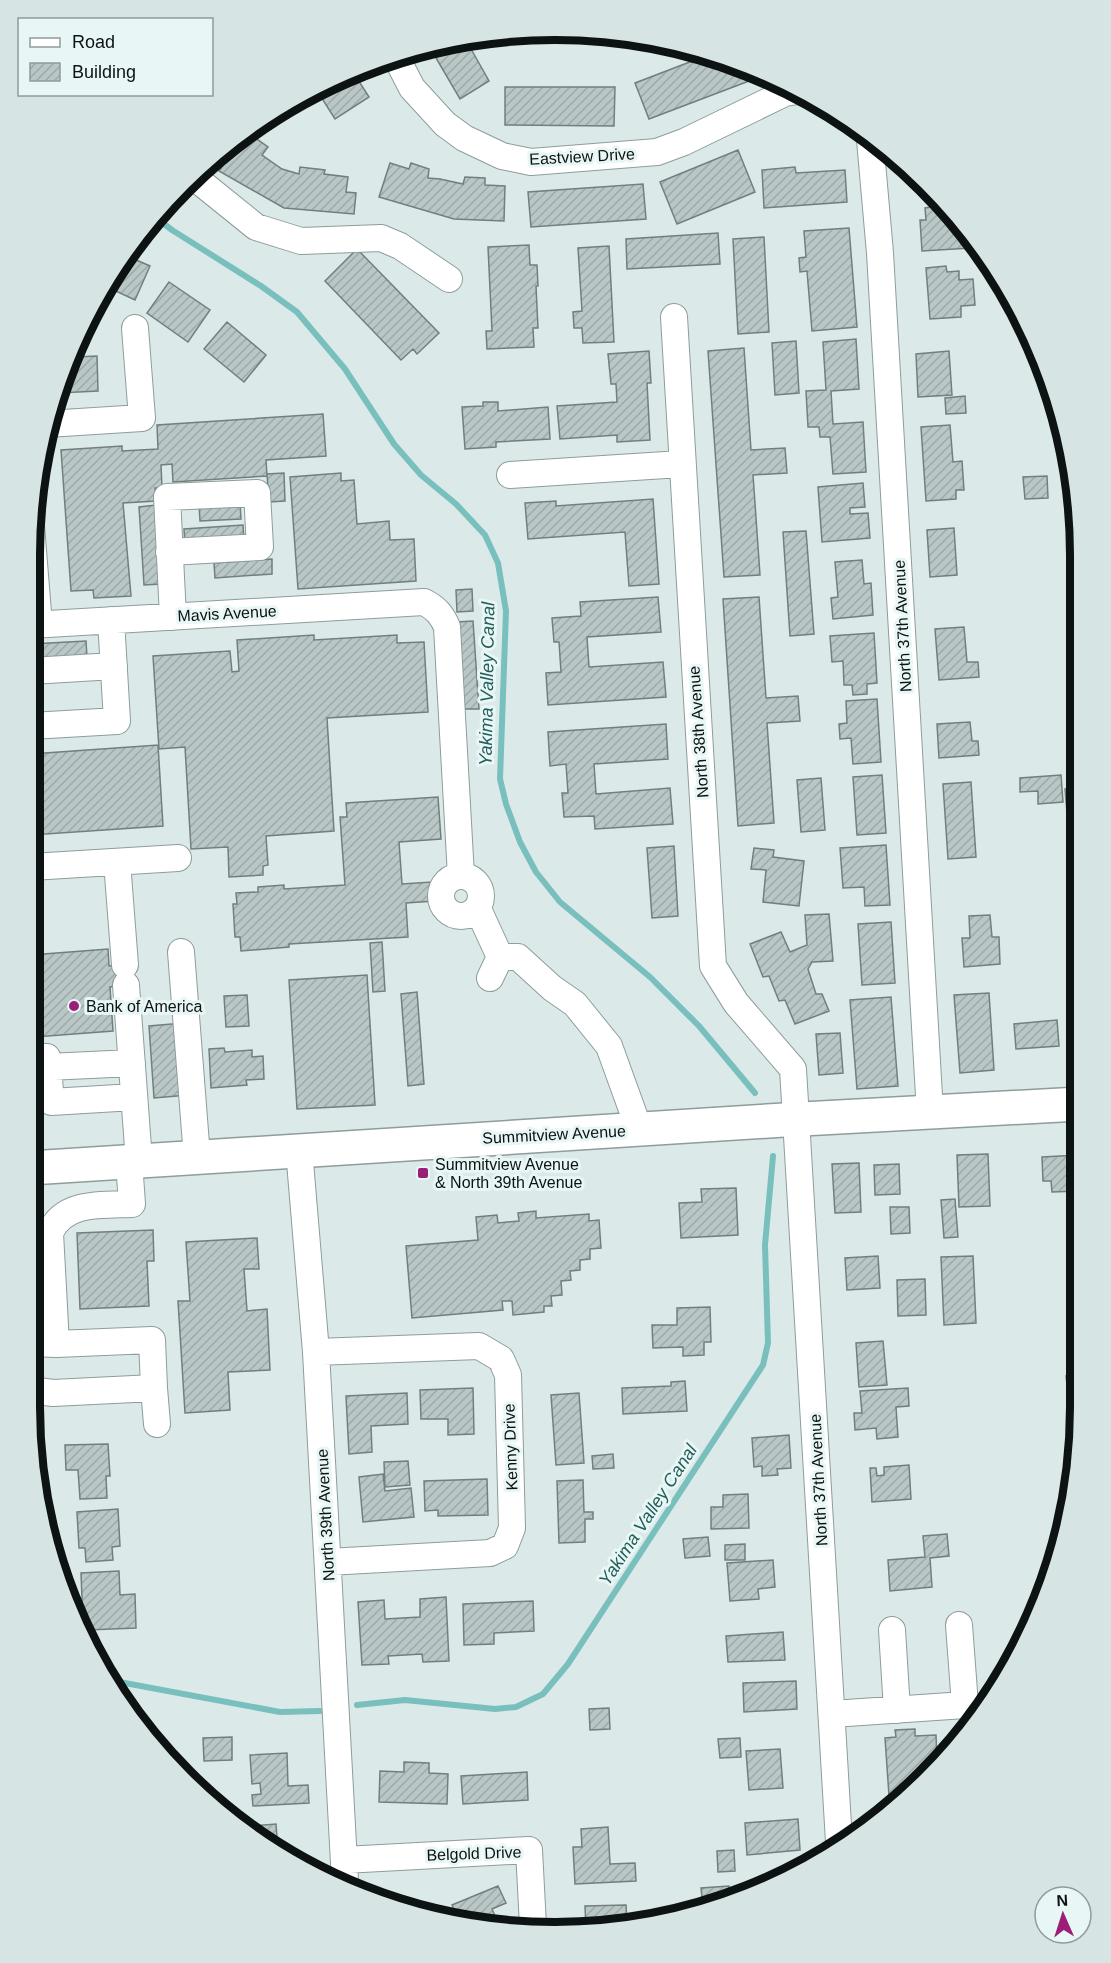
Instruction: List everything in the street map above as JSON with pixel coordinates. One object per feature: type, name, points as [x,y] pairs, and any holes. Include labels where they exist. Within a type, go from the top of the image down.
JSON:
[{"type":"main road","name":"Summitview Avenue","points":[[40,1167],[797,1119],[1070,1105]]},
{"type":"street","name":"Eastview Drive","points":[[400,65],[412,88],[445,124],[464,138],[502,156],[531,162],[657,152],[684,142],[783,94]]},
{"type":"street","name":"North 37th Avenue","points":[[871,148],[881,265],[930,1113]]},
{"type":"street","points":[[201,182],[255,226],[301,241],[381,237],[400,246],[449,279]]},
{"type":"street","name":"North 38th Avenue","points":[[674,317],[681,464],[713,966],[736,1003],[793,1069],[797,1119]]},
{"type":"street","points":[[58,423],[142,418],[135,328]]},
{"type":"street","points":[[510,475],[681,464]]},
{"type":"street","points":[[169,552],[173,617]]},
{"type":"street","name":"Mavis Avenue","points":[[40,625],[424,602],[435,608],[444,618],[447,627],[461,876]]},
{"type":"street","points":[[40,725],[117,721],[111,620]]},
{"type":"street","points":[[40,670],[114,666]]},
{"type":"street","points":[[40,866],[178,858]]},
{"type":"street","points":[[56,1344],[50,1233],[53,1224],[67,1212],[87,1207],[132,1204],[134,1097],[117,862]]},
{"type":"street","points":[[467,876],[478,884],[482,897],[478,909],[460,917],[453,915],[443,906],[441,899],[443,886],[454,877],[467,876]]},
{"type":"street","points":[[478,909],[495,967],[518,957],[552,988],[574,1004],[609,1046],[639,1129]]},
{"type":"street","points":[[181,952],[197,1157]]},
{"type":"street","points":[[40,1062],[132,1063]]},
{"type":"street","points":[[40,1065],[51,1102],[134,1097]]},
{"type":"street","name":"North 37th Avenue","points":[[797,1119],[839,1838]]},
{"type":"street","name":"North 39th Avenue","points":[[299,1150],[316,1352],[344,1870]]},
{"type":"street","points":[[40,1343],[152,1340],[157,1424]]},
{"type":"street","name":"Kenny Drive","points":[[316,1352],[479,1346],[501,1359],[508,1376],[512,1528],[505,1546],[490,1553],[328,1562]]},
{"type":"street","points":[[40,1391],[52,1393],[154,1388]]},
{"type":"street","points":[[832,1714],[965,1705],[959,1625]]},
{"type":"street","points":[[892,1630],[897,1710]]},
{"type":"street","name":"Belgold Drive","points":[[344,1870],[529,1850],[533,1921]]},
{"type":"building","points":[[470,48],[489,81],[460,99],[434,55]]},
{"type":"building","points":[[695,60],[748,78],[749,81],[649,119],[635,83]]},
{"type":"building","points":[[358,80],[369,97],[335,119],[321,97]]},
{"type":"building","points":[[505,87],[615,87],[614,126],[505,125]]},
{"type":"building","points":[[255,138],[268,147],[262,155],[282,169],[299,174],[300,167],[325,170],[324,174],[348,177],[346,192],[356,193],[354,214],[284,208],[219,171],[228,158]]},
{"type":"building","points":[[738,150],[755,192],[677,224],[660,182]]},
{"type":"building","points":[[390,163],[409,169],[411,163],[429,169],[428,178],[463,184],[465,177],[485,178],[485,185],[505,186],[504,221],[454,219],[379,197]]},
{"type":"building","points":[[795,167],[796,173],[845,170],[847,202],[764,208],[762,170]]},
{"type":"building","points":[[643,184],[646,219],[531,227],[528,192]]},
{"type":"building","points":[[931,203],[969,248],[922,251],[920,220],[926,220],[925,208],[931,207]]},
{"type":"building","points":[[849,228],[857,327],[812,331],[807,271],[800,272],[799,258],[806,257],[804,231]]},
{"type":"building","points":[[718,233],[720,264],[627,269],[626,239]]},
{"type":"building","points":[[764,237],[769,332],[738,334],[733,239]]},
{"type":"building","points":[[529,245],[530,265],[537,265],[538,328],[533,328],[534,347],[487,349],[486,331],[492,331],[488,247]]},
{"type":"building","points":[[609,246],[614,342],[583,343],[582,328],[574,328],[573,312],[582,311],[578,248]]},
{"type":"building","points":[[357,249],[439,333],[417,354],[413,349],[401,360],[325,281]]},
{"type":"building","points":[[134,259],[150,266],[135,300],[114,290]]},
{"type":"building","points":[[946,266],[947,272],[959,271],[959,280],[973,279],[975,305],[961,306],[961,317],[930,319],[926,268]]},
{"type":"building","points":[[169,282],[210,310],[188,342],[147,313]]},
{"type":"building","points":[[227,322],[266,355],[244,382],[204,349]]},
{"type":"building","points":[[856,339],[859,389],[831,391],[833,424],[863,422],[866,472],[833,474],[830,437],[820,437],[819,427],[808,427],[806,391],[826,390],[823,342]]},
{"type":"building","points":[[796,341],[799,393],[775,395],[772,343]]},
{"type":"building","points":[[744,348],[751,450],[785,448],[787,473],[753,475],[760,575],[724,577],[708,351]]},
{"type":"building","points":[[649,351],[651,383],[647,383],[650,440],[617,442],[617,435],[560,439],[557,406],[617,402],[616,384],[611,384],[608,354]]},
{"type":"building","points":[[949,351],[952,395],[918,397],[916,354]]},
{"type":"building","points":[[97,356],[98,391],[67,393],[81,357]]},
{"type":"building","points":[[965,396],[966,413],[946,414],[945,398]]},
{"type":"building","points":[[483,402],[498,402],[498,411],[548,407],[550,439],[496,442],[496,447],[465,449],[462,407],[483,406]]},
{"type":"building","points":[[323,414],[326,456],[266,460],[267,476],[173,482],[172,464],[161,465],[162,488],[155,488],[156,501],[123,503],[131,596],[94,598],[93,590],[71,591],[61,450],[122,446],[122,451],[158,449],[157,425]]},
{"type":"building","points":[[950,425],[953,462],[962,461],[964,490],[956,490],[956,499],[926,501],[921,427]]},
{"type":"building","points":[[284,473],[285,501],[269,502],[267,474]]},
{"type":"building","points":[[341,473],[341,481],[354,480],[357,524],[389,521],[390,540],[414,539],[416,581],[298,589],[290,477]]},
{"type":"building","points":[[1047,476],[1048,498],[1025,499],[1023,477]]},
{"type":"building","points":[[863,483],[865,507],[850,508],[850,514],[868,513],[870,538],[822,542],[818,487]]},
{"type":"building","points":[[653,499],[659,584],[629,586],[625,532],[528,539],[525,503],[556,501],[556,506]]},
{"type":"building","points":[[240,503],[241,519],[200,521],[199,505]]},
{"type":"building","points":[[156,505],[161,584],[144,585],[139,507]]},
{"type":"building","points":[[243,525],[244,541],[185,545],[184,529]]},
{"type":"building","points":[[954,528],[957,575],[930,577],[927,530]]},
{"type":"building","points":[[806,531],[814,634],[790,636],[783,532]]},
{"type":"building","points":[[272,559],[272,574],[215,578],[214,563]]},
{"type":"building","points":[[862,560],[864,584],[871,583],[873,615],[833,619],[831,598],[838,597],[835,562]]},
{"type":"building","points":[[472,589],[473,611],[457,612],[456,590]]},
{"type":"building","points":[[658,597],[661,632],[587,637],[589,667],[663,662],[666,697],[548,705],[546,673],[561,672],[559,642],[554,642],[552,618],[581,616],[580,602]]},
{"type":"building","points":[[759,597],[766,698],[798,696],[800,721],[767,723],[774,823],[738,826],[723,599]]},
{"type":"building","points":[[473,621],[479,709],[463,709],[457,622]]},
{"type":"building","points":[[964,627],[967,662],[978,662],[979,677],[939,680],[935,629]]},
{"type":"building","points":[[874,633],[877,683],[867,684],[867,694],[853,695],[852,685],[844,685],[843,661],[832,662],[830,636]]},
{"type":"building","points":[[314,635],[314,640],[397,635],[397,643],[424,642],[428,712],[327,718],[334,831],[266,836],[268,865],[263,866],[263,875],[229,877],[228,847],[191,849],[185,747],[159,749],[153,656],[230,651],[232,672],[239,671],[237,640]]},
{"type":"building","points":[[86,641],[87,657],[40,660],[40,644]]},
{"type":"building","points":[[877,699],[881,762],[853,764],[851,738],[840,739],[839,724],[847,723],[846,701]]},
{"type":"building","points":[[970,722],[972,741],[978,741],[979,755],[939,758],[937,724]]},
{"type":"building","points":[[666,724],[668,759],[594,764],[596,794],[670,788],[673,824],[595,829],[594,816],[564,817],[562,793],[568,793],[566,764],[550,766],[548,732]]},
{"type":"building","points":[[158,745],[163,826],[40,834],[40,753]]},
{"type":"building","points":[[1067,751],[1070,751],[1070,772],[1068,772]]},
{"type":"building","points":[[882,775],[886,833],[857,835],[853,777]]},
{"type":"building","points":[[1061,775],[1063,802],[1038,804],[1038,791],[1020,792],[1020,778]]},
{"type":"building","points":[[821,778],[825,830],[801,832],[797,780]]},
{"type":"building","points":[[971,782],[976,857],[948,859],[943,784]]},
{"type":"building","points":[[1065,789],[1070,789],[1070,813],[1067,813]]},
{"type":"building","points":[[438,797],[441,839],[399,842],[402,884],[432,882],[434,901],[406,903],[408,937],[289,944],[289,947],[241,951],[240,937],[235,937],[233,904],[237,904],[236,893],[258,892],[258,887],[284,885],[284,889],[345,885],[340,817],[347,817],[346,803]]},
{"type":"building","points":[[886,845],[890,905],[865,906],[864,887],[843,888],[840,848]]},
{"type":"building","points":[[674,846],[678,916],[652,918],[647,848]]},
{"type":"building","points":[[754,848],[774,850],[773,857],[804,861],[799,906],[763,902],[766,870],[751,869]]},
{"type":"building","points":[[829,914],[833,961],[812,962],[808,969],[816,994],[822,994],[829,1011],[795,1024],[785,1000],[779,1001],[769,976],[763,977],[750,944],[781,932],[790,952],[807,945],[805,915]]},
{"type":"building","points":[[990,915],[992,937],[999,937],[1000,964],[964,967],[962,938],[970,938],[969,916]]},
{"type":"building","points":[[891,922],[895,983],[862,985],[858,924]]},
{"type":"building","points":[[382,942],[385,991],[373,992],[370,943]]},
{"type":"building","points":[[108,949],[109,966],[129,964],[131,985],[110,987],[113,1031],[40,1037],[40,954]]},
{"type":"building","points":[[1067,960],[1070,960],[1070,972],[1068,972]]},
{"type":"building","points":[[367,975],[375,1105],[297,1109],[289,980]]},
{"type":"building","points":[[417,992],[424,1084],[408,1086],[401,994]]},
{"type":"building","points":[[989,993],[994,1070],[960,1073],[954,995]]},
{"type":"building","points":[[247,995],[249,1026],[226,1027],[224,996]]},
{"type":"building","points":[[891,997],[898,1086],[857,1089],[850,1000]]},
{"type":"building","points":[[1057,1020],[1059,1046],[1016,1049],[1014,1024]]},
{"type":"building","points":[[183,1023],[188,1095],[154,1098],[149,1026]]},
{"type":"building","points":[[840,1033],[843,1073],[819,1075],[816,1034]]},
{"type":"building","points":[[224,1048],[225,1052],[252,1050],[252,1057],[263,1056],[264,1079],[246,1080],[247,1085],[211,1088],[209,1049]]},
{"type":"building","points":[[988,1154],[990,1206],[959,1207],[957,1155]]},
{"type":"building","points":[[1070,1155],[1070,1191],[1052,1192],[1051,1181],[1043,1181],[1042,1157]]},
{"type":"building","points":[[859,1163],[861,1212],[835,1213],[832,1164]]},
{"type":"building","points":[[899,1164],[900,1194],[875,1195],[874,1165]]},
{"type":"building","points":[[736,1188],[738,1235],[681,1238],[679,1203],[702,1202],[701,1189]]},
{"type":"building","points":[[955,1199],[958,1237],[944,1238],[941,1200]]},
{"type":"building","points":[[890,1207],[909,1207],[910,1233],[891,1234]]},
{"type":"building","points":[[536,1211],[536,1218],[589,1214],[589,1221],[599,1220],[601,1248],[590,1249],[590,1259],[580,1260],[580,1270],[570,1271],[571,1280],[561,1281],[562,1295],[551,1296],[552,1306],[544,1306],[544,1312],[513,1315],[512,1301],[502,1301],[503,1310],[412,1318],[406,1246],[478,1240],[476,1217],[497,1215],[498,1223],[519,1221],[518,1213]]},
{"type":"building","points":[[153,1230],[154,1261],[147,1261],[149,1306],[80,1309],[77,1233]]},
{"type":"building","points":[[257,1238],[259,1269],[244,1269],[247,1311],[267,1309],[270,1370],[228,1372],[230,1410],[185,1413],[178,1301],[190,1301],[186,1242]]},
{"type":"building","points":[[878,1256],[880,1288],[847,1290],[845,1258]]},
{"type":"building","points":[[973,1256],[976,1323],[944,1325],[941,1257]]},
{"type":"building","points":[[925,1279],[926,1315],[898,1316],[897,1280]]},
{"type":"building","points":[[710,1307],[711,1342],[704,1342],[704,1355],[683,1356],[683,1347],[653,1348],[652,1325],[677,1325],[677,1308]]},
{"type":"building","points":[[883,1341],[887,1385],[859,1387],[856,1343]]},
{"type":"building","points":[[1066,1376],[1070,1376],[1070,1394],[1068,1394]]},
{"type":"building","points":[[685,1381],[687,1411],[623,1414],[622,1388],[671,1386],[671,1382]]},
{"type":"building","points":[[473,1388],[474,1434],[448,1435],[448,1419],[421,1419],[420,1390]]},
{"type":"building","points":[[908,1388],[909,1406],[896,1407],[898,1437],[877,1439],[876,1428],[855,1430],[854,1413],[862,1413],[860,1391]]},
{"type":"building","points":[[407,1393],[408,1424],[371,1426],[372,1452],[349,1454],[346,1396]]},
{"type":"building","points":[[579,1393],[584,1463],[556,1465],[551,1395]]},
{"type":"building","points":[[789,1435],[791,1468],[777,1469],[778,1475],[762,1476],[762,1466],[754,1467],[752,1438]]},
{"type":"building","points":[[108,1444],[110,1476],[106,1476],[107,1498],[80,1499],[78,1470],[66,1470],[65,1445]]},
{"type":"building","points":[[613,1454],[614,1468],[593,1469],[592,1456]]},
{"type":"building","points":[[408,1461],[410,1485],[385,1487],[384,1462]]},
{"type":"building","points":[[909,1465],[911,1499],[872,1502],[870,1468],[876,1468],[877,1476],[884,1475],[884,1467]]},
{"type":"building","points":[[383,1474],[385,1491],[411,1488],[414,1517],[363,1522],[359,1477]]},
{"type":"building","points":[[487,1479],[488,1515],[438,1516],[438,1510],[425,1511],[424,1481]]},
{"type":"building","points":[[583,1480],[584,1512],[593,1512],[593,1519],[585,1519],[585,1542],[559,1543],[557,1481]]},
{"type":"building","points":[[748,1494],[749,1528],[711,1529],[711,1507],[723,1507],[723,1495]]},
{"type":"building","points":[[118,1509],[120,1546],[112,1547],[113,1560],[86,1562],[85,1548],[79,1548],[77,1512]]},
{"type":"building","points":[[947,1534],[949,1556],[930,1558],[932,1587],[890,1591],[888,1560],[925,1557],[923,1536]]},
{"type":"building","points":[[708,1537],[710,1556],[685,1558],[683,1539]]},
{"type":"building","points":[[745,1544],[745,1560],[725,1560],[725,1545]]},
{"type":"building","points":[[773,1560],[775,1587],[758,1589],[759,1599],[730,1601],[727,1563]]},
{"type":"building","points":[[119,1571],[120,1595],[135,1594],[136,1628],[92,1630],[82,1610],[81,1573]]},
{"type":"building","points":[[446,1597],[449,1661],[423,1662],[422,1654],[388,1656],[389,1664],[362,1665],[358,1602],[384,1600],[385,1619],[420,1617],[420,1599]]},
{"type":"building","points":[[533,1601],[534,1631],[494,1633],[494,1644],[464,1645],[463,1604]]},
{"type":"building","points":[[783,1632],[785,1660],[728,1662],[726,1636]]},
{"type":"building","points":[[796,1681],[797,1709],[744,1712],[743,1683]]},
{"type":"building","points":[[609,1708],[610,1729],[590,1730],[589,1709]]},
{"type":"building","points":[[915,1729],[915,1736],[936,1735],[937,1754],[889,1800],[885,1738],[896,1737],[895,1730]]},
{"type":"building","points":[[232,1737],[232,1760],[204,1761],[203,1738]]},
{"type":"building","points":[[740,1738],[741,1757],[720,1758],[718,1739]]},
{"type":"building","points":[[780,1749],[783,1788],[749,1790],[746,1751]]},
{"type":"building","points":[[287,1753],[288,1786],[308,1785],[309,1803],[253,1806],[252,1795],[261,1794],[260,1783],[252,1784],[250,1755]]},
{"type":"building","points":[[404,1762],[429,1763],[429,1773],[448,1774],[447,1804],[379,1802],[380,1771],[404,1772]]},
{"type":"building","points":[[527,1772],[528,1800],[463,1804],[461,1776]]},
{"type":"building","points":[[798,1819],[800,1850],[747,1855],[745,1823]]},
{"type":"building","points":[[276,1824],[277,1841],[269,1836],[255,1826]]},
{"type":"building","points":[[608,1827],[610,1864],[635,1863],[636,1881],[575,1884],[573,1847],[582,1847],[581,1829]]},
{"type":"building","points":[[734,1850],[735,1871],[718,1872],[717,1851]]},
{"type":"building","points":[[498,1886],[506,1903],[492,1909],[496,1919],[455,1913],[452,1905]]},
{"type":"building","points":[[729,1886],[729,1892],[702,1901],[701,1888]]},
{"type":"building","points":[[626,1905],[627,1917],[586,1921],[585,1906]]},
{"type":"waterway","name":"Yakima Valley Canal","points":[[163,223],[297,312],[345,369],[394,444],[421,475],[456,504],[485,535],[498,563],[506,611],[500,779],[506,804],[520,842],[536,872],[560,902],[650,977],[699,1026],[755,1093]]},
{"type":"waterway","name":"Yakima Valley Canal","points":[[357,1705],[405,1700],[495,1709],[516,1707],[543,1694],[568,1664],[763,1365],[768,1343],[765,1245],[773,1156]]},
{"type":"waterway","name":"Yakima Valley Canal","points":[[120,1682],[280,1712],[320,1711]]},
{"type":"place","name":"Bank of America","points":[[74,1006]]},
{"type":"place","name":"Summitview Avenue & North 39th Avenue","points":[[423,1173]]}]
